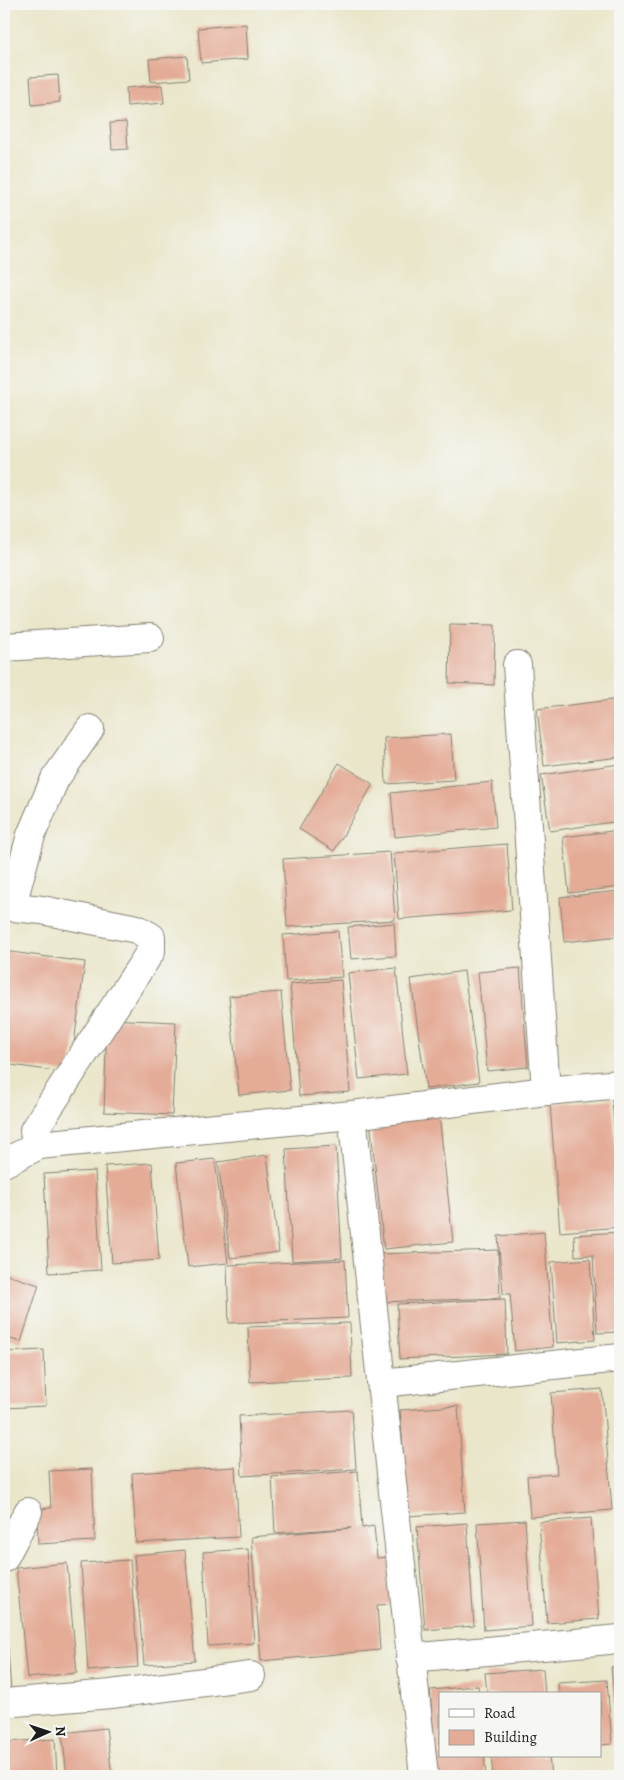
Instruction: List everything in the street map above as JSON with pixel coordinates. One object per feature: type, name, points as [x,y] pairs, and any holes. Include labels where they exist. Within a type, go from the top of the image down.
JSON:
[{"type":"street","points":[[4,647],[150,638]]},
{"type":"street","points":[[517,665],[546,1090]]},
{"type":"street","points":[[39,1145],[35,1138],[34,1130],[151,951],[151,937],[137,929],[8,906],[31,834],[55,778],[90,729]]},
{"type":"street","points":[[4,1163],[39,1145],[352,1115],[546,1090],[620,1084]]},
{"type":"street","points":[[352,1115],[424,1776]]},
{"type":"street","points":[[382,1383],[620,1358]]},
{"type":"street","points":[[4,1558],[28,1512]]},
{"type":"street","points":[[410,1658],[620,1639]]},
{"type":"street","points":[[4,1703],[111,1694],[252,1676]]},
{"type":"building","points":[[246,24],[248,59],[201,63],[198,28]]},
{"type":"building","points":[[187,56],[189,79],[151,82],[149,59]]},
{"type":"building","points":[[58,75],[60,102],[32,105],[30,77]]},
{"type":"building","points":[[162,85],[164,103],[127,106],[126,88]]},
{"type":"building","points":[[126,122],[128,149],[112,150],[110,123]]},
{"type":"building","points":[[450,624],[495,625],[494,685],[449,683]]},
{"type":"building","points":[[620,699],[620,757],[544,766],[537,709]]},
{"type":"building","points":[[451,734],[454,780],[386,784],[384,738]]},
{"type":"building","points":[[339,763],[373,784],[334,851],[299,829]]},
{"type":"building","points":[[620,764],[620,821],[550,831],[541,775]]},
{"type":"building","points":[[492,782],[496,827],[395,837],[391,793]]},
{"type":"building","points":[[620,830],[620,887],[569,893],[563,837]]},
{"type":"building","points":[[507,844],[512,910],[399,919],[394,853]]},
{"type":"building","points":[[390,852],[395,920],[287,927],[283,859]]},
{"type":"building","points":[[620,891],[620,936],[564,942],[560,897]]},
{"type":"building","points":[[394,923],[396,956],[351,959],[348,927]]},
{"type":"building","points":[[338,931],[342,977],[286,981],[283,935]]},
{"type":"building","points":[[4,951],[85,962],[70,1073],[4,1064]]},
{"type":"building","points":[[396,968],[407,1074],[359,1079],[348,973]]},
{"type":"building","points":[[520,968],[528,1067],[487,1071],[478,972]]},
{"type":"building","points":[[464,971],[479,1082],[426,1089],[411,979]]},
{"type":"building","points":[[341,980],[350,1092],[299,1096],[290,984]]},
{"type":"building","points":[[281,992],[290,1090],[239,1095],[229,996]]},
{"type":"building","points":[[107,1019],[176,1022],[172,1115],[104,1112]]},
{"type":"building","points":[[612,1099],[620,1198],[620,1227],[560,1232],[550,1104]]},
{"type":"building","points":[[439,1114],[453,1242],[384,1249],[370,1121]]},
{"type":"building","points":[[336,1146],[342,1258],[292,1261],[286,1149]]},
{"type":"building","points":[[267,1155],[279,1252],[230,1258],[218,1162]]},
{"type":"building","points":[[215,1159],[228,1263],[188,1267],[176,1163]]},
{"type":"building","points":[[152,1163],[159,1260],[112,1263],[105,1166]]},
{"type":"building","points":[[95,1171],[101,1270],[49,1273],[44,1174]]},
{"type":"building","points":[[544,1232],[553,1347],[515,1351],[510,1294],[503,1294],[498,1236]]},
{"type":"building","points":[[620,1232],[620,1332],[597,1333],[593,1255],[575,1256],[574,1235]]},
{"type":"building","points":[[498,1250],[500,1298],[379,1302],[377,1254]]},
{"type":"building","points":[[590,1259],[595,1340],[557,1343],[551,1262]]},
{"type":"building","points":[[345,1260],[348,1318],[229,1323],[227,1265]]},
{"type":"building","points":[[4,1274],[39,1285],[21,1342],[4,1337]]},
{"type":"building","points":[[505,1299],[507,1354],[400,1359],[397,1304]]},
{"type":"building","points":[[350,1323],[352,1378],[250,1382],[248,1327]]},
{"type":"building","points":[[44,1350],[46,1406],[6,1408],[6,1415],[4,1415],[4,1352]]},
{"type":"building","points":[[602,1389],[612,1510],[530,1517],[527,1476],[557,1474],[551,1393]]},
{"type":"building","points":[[458,1406],[465,1512],[408,1516],[400,1410]]},
{"type":"building","points":[[352,1410],[356,1469],[242,1476],[239,1416]]},
{"type":"building","points":[[235,1467],[239,1537],[136,1543],[132,1473]]},
{"type":"building","points":[[92,1469],[95,1541],[38,1544],[37,1509],[51,1508],[49,1471]]},
{"type":"building","points":[[358,1471],[362,1528],[374,1526],[377,1558],[389,1557],[393,1604],[377,1605],[380,1650],[261,1661],[251,1537],[351,1528],[275,1533],[272,1477]]},
{"type":"building","points":[[591,1518],[599,1619],[547,1623],[539,1522]]},
{"type":"building","points":[[525,1520],[532,1626],[484,1630],[477,1523]]},
{"type":"building","points":[[467,1523],[474,1626],[425,1630],[417,1527]]},
{"type":"building","points":[[248,1549],[254,1643],[208,1646],[203,1552]]},
{"type":"building","points":[[185,1550],[195,1661],[144,1665],[134,1555]]},
{"type":"building","points":[[130,1560],[138,1667],[88,1671],[81,1563]]},
{"type":"building","points":[[67,1563],[77,1673],[27,1678],[16,1568]]},
{"type":"building","points":[[4,1599],[11,1691],[4,1692]]},
{"type":"building","points":[[620,1666],[620,1741],[619,1741],[611,1667]]},
{"type":"building","points":[[543,1669],[545,1692],[487,1692],[485,1673]]},
{"type":"building","points":[[607,1680],[612,1744],[602,1745],[602,1692],[559,1692],[558,1683]]},
{"type":"building","points":[[478,1686],[479,1692],[439,1692],[439,1758],[484,1758],[486,1776],[437,1776],[430,1690]]},
{"type":"building","points":[[106,1728],[112,1776],[67,1776],[62,1733]]},
{"type":"building","points":[[55,1739],[57,1776],[5,1776],[4,1742]]},
{"type":"building","points":[[491,1758],[549,1758],[551,1776],[493,1776]]}]
